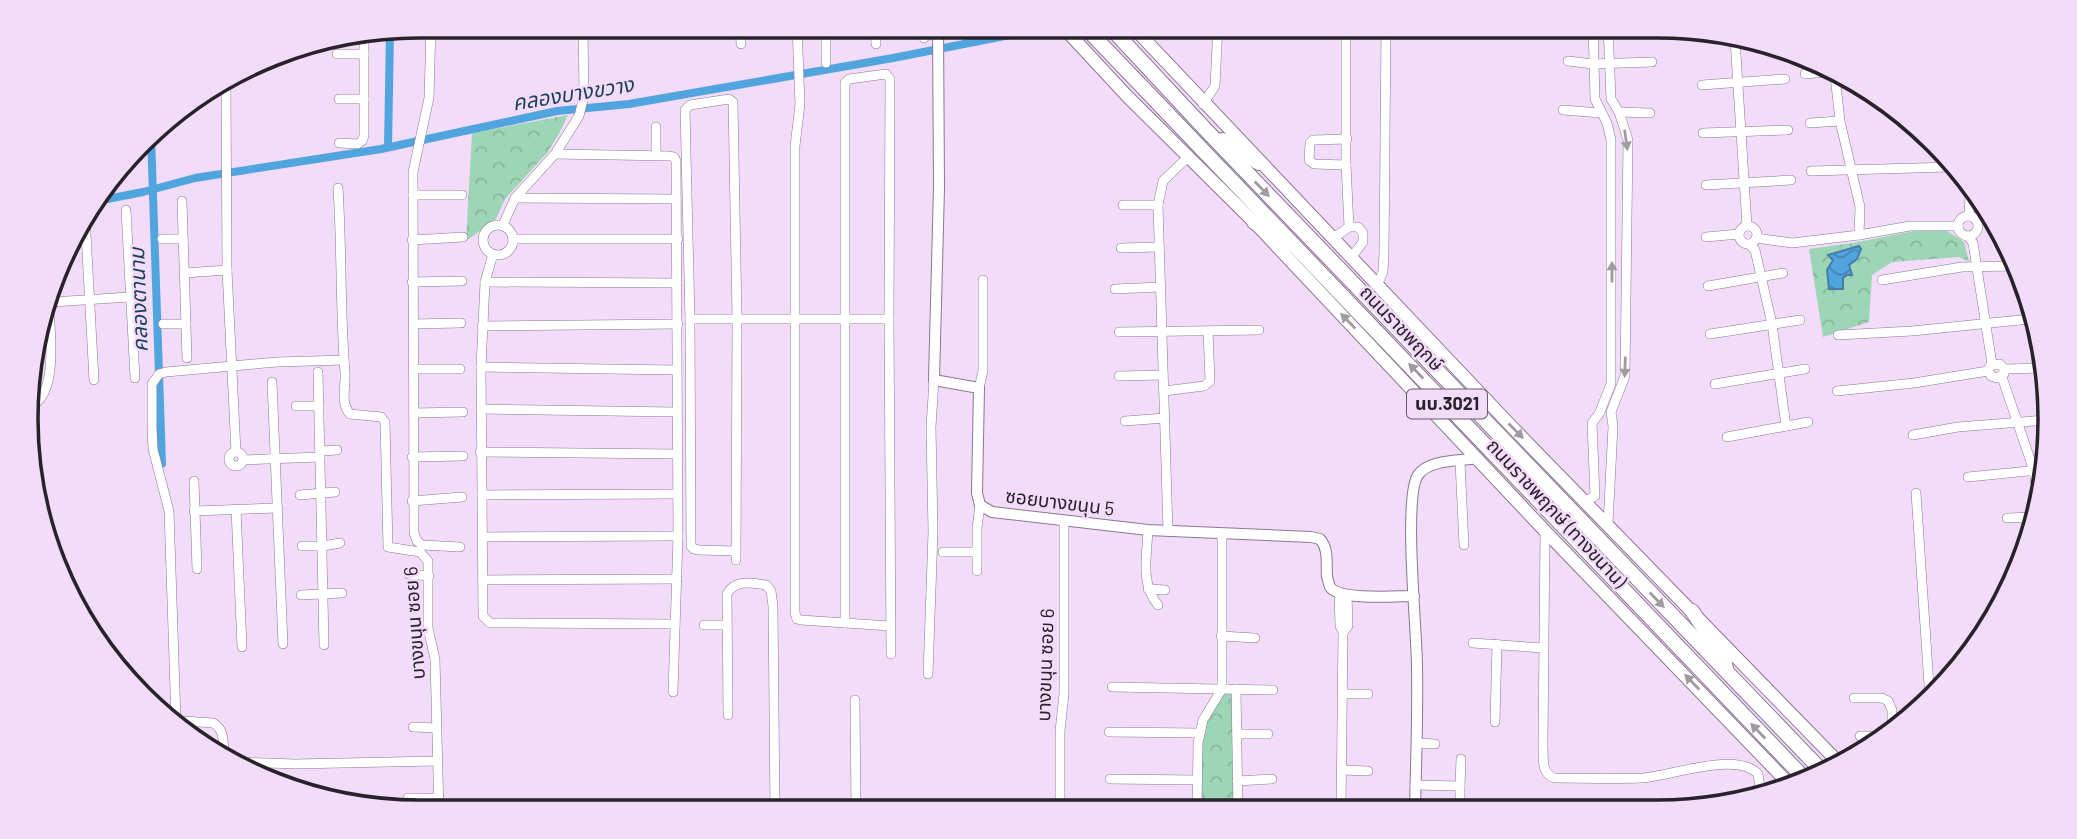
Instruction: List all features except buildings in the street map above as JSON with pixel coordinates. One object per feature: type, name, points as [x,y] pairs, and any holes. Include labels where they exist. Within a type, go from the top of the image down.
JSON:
[{"type":"main road","name":"ถนนราชพฤกษ์ (ทางขนาน)","points":[[1083,38],[1127,96],[1254,222],[1545,531],[1784,779]]},
{"type":"main road","name":"ถนนราชพฤกษ์","points":[[1085,38],[1311,262],[1799,773]]},
{"type":"main road","points":[[1085,38],[1281,241]]},
{"type":"main road","name":"ถนนราชพฤกษ์","points":[[1124,38],[1816,765]]},
{"type":"main road","name":"ถนนราชพฤกษ์ (ทางขนาน)","points":[[1143,38],[1259,163],[1833,757]]},
{"type":"main road","points":[[1210,128],[1259,163]]},
{"type":"main road","points":[[1254,222],[1311,262]]},
{"type":"main road","points":[[1692,611],[1724,658],[1726,671]]},
{"type":"street","points":[[431,38],[429,98],[413,172],[412,195],[412,501],[417,541],[427,546],[460,547]]},
{"type":"street","points":[[503,225],[514,198],[555,155],[580,112],[584,96],[583,38]]},
{"type":"street","points":[[741,38],[741,44]]},
{"type":"street","points":[[798,38],[800,79],[795,146],[795,613],[797,619],[801,620],[890,625]]},
{"type":"street","points":[[826,38],[826,63]]},
{"type":"street","points":[[876,38],[876,44]]},
{"type":"street","points":[[928,674],[933,532],[931,427],[939,177],[938,38]]},
{"type":"street","points":[[1203,104],[1215,86],[1218,38]]},
{"type":"street","points":[[1346,38],[1349,227]]},
{"type":"street","points":[[1377,285],[1383,272],[1384,253],[1386,38]]},
{"type":"street","points":[[1586,501],[1595,496],[1592,423],[1600,414],[1611,384],[1611,140],[1607,123],[1595,99],[1593,38]]},
{"type":"street","points":[[1608,38],[1611,99],[1619,112],[1628,140],[1628,245],[1626,376],[1611,412],[1613,426],[1608,524]]},
{"type":"street","points":[[339,143],[362,141],[364,43]]},
{"type":"street","points":[[1736,47],[1747,226]]},
{"type":"street","points":[[337,54],[364,54]]},
{"type":"street","points":[[1568,61],[1593,64],[1652,62]]},
{"type":"street","points":[[1805,74],[1815,73]]},
{"type":"street","points":[[845,622],[845,83],[849,79],[886,74],[890,79],[891,654]]},
{"type":"street","points":[[1702,85],[1785,79]]},
{"type":"street","points":[[1836,83],[1849,169],[1860,206],[1859,235]]},
{"type":"street","points":[[226,92],[227,270],[239,456],[275,459],[337,450]]},
{"type":"street","points":[[339,99],[364,99]]},
{"type":"street","points":[[729,99],[733,102],[737,318],[736,556],[694,549],[691,545],[690,319],[685,110],[690,105],[729,99]]},
{"type":"street","points":[[1563,110],[1601,113]]},
{"type":"street","points":[[1619,112],[1650,113]]},
{"type":"street","points":[[1810,123],[1840,121]]},
{"type":"street","points":[[656,127],[656,155]]},
{"type":"street","points":[[1703,133],[1788,130]]},
{"type":"street","points":[[1346,164],[1314,164],[1309,160],[1310,143],[1313,140],[1347,139]]},
{"type":"street","points":[[555,155],[656,155],[674,157],[676,161],[678,536],[673,692]]},
{"type":"street","points":[[1168,531],[1158,205],[1163,181],[1189,156]]},
{"type":"street","points":[[1811,171],[1943,167]]},
{"type":"street","points":[[1706,185],[1791,180]]},
{"type":"street","points":[[173,710],[169,511],[153,449],[152,384],[159,374],[166,372],[277,362],[344,360],[338,188]]},
{"type":"street","points":[[412,195],[462,195]]},
{"type":"street","points":[[514,198],[676,199]]},
{"type":"street","points":[[182,201],[187,358]]},
{"type":"street","points":[[1968,236],[1976,231],[1971,204]]},
{"type":"street","points":[[1123,205],[1158,205]]},
{"type":"street","points":[[126,210],[135,378]]},
{"type":"street","points":[[1980,218],[1962,217],[1958,226],[1960,232],[1968,236],[1973,243],[1993,377],[2035,369]]},
{"type":"street","points":[[503,225],[513,239],[508,251],[493,254],[484,245],[485,233],[492,227],[503,225]]},
{"type":"street","points":[[1786,426],[1772,324],[1753,241],[1755,229],[1747,226],[1740,229],[1741,242],[1753,241],[1792,243],[1910,226],[1958,226]]},
{"type":"street","points":[[1332,239],[1349,227],[1358,227],[1363,233],[1361,247],[1351,258]]},
{"type":"street","points":[[1706,237],[1739,234]]},
{"type":"street","points":[[86,236],[94,380]]},
{"type":"street","points":[[412,240],[463,237]]},
{"type":"street","points":[[162,239],[183,239]]},
{"type":"street","points":[[513,239],[678,239]]},
{"type":"street","points":[[1612,246],[1628,245]]},
{"type":"street","points":[[1121,248],[1159,247]]},
{"type":"street","points":[[493,254],[485,282],[482,326],[483,616],[490,623],[675,624]]},
{"type":"street","points":[[1882,281],[1976,266],[2005,265]]},
{"type":"street","points":[[185,273],[227,270]]},
{"type":"street","points":[[1708,286],[1783,273]]},
{"type":"street","points":[[412,282],[462,281]]},
{"type":"street","points":[[934,380],[979,388],[983,371],[983,281]]},
{"type":"street","points":[[485,282],[677,284]]},
{"type":"street","points":[[1115,289],[1160,287]]},
{"type":"street","points":[[57,302],[130,297]]},
{"type":"street","points":[[690,319],[889,319]]},
{"type":"street","points":[[1710,334],[1800,320]]},
{"type":"street","points":[[1838,335],[1882,334],[2026,320]]},
{"type":"street","points":[[413,324],[461,323]]},
{"type":"street","points":[[163,324],[186,324]]},
{"type":"street","points":[[482,326],[678,324]]},
{"type":"street","points":[[39,400],[48,380],[51,353],[49,329]]},
{"type":"street","points":[[1119,332],[1259,330]]},
{"type":"street","points":[[1164,391],[1205,386],[1210,382],[1208,331]]},
{"type":"street","name":"บางขนุน ซอย 6","points":[[344,360],[346,409],[350,414],[381,417],[385,422],[388,547],[424,554],[428,561],[428,628],[435,659],[439,800]]},
{"type":"street","points":[[481,366],[676,370]]},
{"type":"street","points":[[1837,391],[1914,383],[1990,368]]},
{"type":"street","points":[[413,369],[460,369]]},
{"type":"street","points":[[1715,384],[1805,369]]},
{"type":"street","points":[[318,372],[324,645]]},
{"type":"street","points":[[2003,373],[2035,466]]},
{"type":"street","points":[[1119,376],[1163,375]]},
{"type":"street","points":[[272,382],[283,644]]},
{"type":"street","name":"ซอยบางขนุน 5","points":[[979,388],[977,493],[980,505],[992,512],[1148,530],[1320,539],[1326,547],[1330,587],[1343,594]]},
{"type":"street","points":[[296,406],[319,406]]},
{"type":"street","points":[[481,409],[676,412]]},
{"type":"street","points":[[414,413],[463,412]]},
{"type":"street","points":[[1125,421],[1165,418]]},
{"type":"street","points":[[1913,435],[1958,426],[2038,421]]},
{"type":"street","points":[[1727,437],[1808,422]]},
{"type":"street","points":[[481,452],[676,454]]},
{"type":"street","points":[[412,457],[463,456]]},
{"type":"street","points":[[1415,800],[1417,668],[1411,549],[1415,480],[1422,470],[1430,466],[1478,458]]},
{"type":"street","points":[[1460,461],[1464,545]]},
{"type":"street","points":[[1968,477],[2035,470]]},
{"type":"street","points":[[194,481],[197,569]]},
{"type":"street","points":[[300,495],[335,492]]},
{"type":"street","points":[[1916,493],[1929,687]]},
{"type":"street","points":[[482,495],[677,494]]},
{"type":"street","points":[[412,501],[462,497]]},
{"type":"street","points":[[977,571],[980,505]]},
{"type":"street","points":[[194,511],[278,508]]},
{"type":"street","points":[[236,509],[242,647]]},
{"type":"street","points":[[2007,518],[2026,517]]},
{"type":"street","name":"บางขนุน ซอย 6","points":[[1060,800],[1060,731],[1064,694],[1064,521]]},
{"type":"street","points":[[1148,530],[1145,577],[1148,589],[1158,605]]},
{"type":"street","points":[[1545,531],[1544,769],[1549,776],[1644,778],[1701,767],[1737,765],[1751,768],[1758,774],[1760,787]]},
{"type":"street","points":[[1197,800],[1200,733],[1203,720],[1222,689],[1222,534]]},
{"type":"street","points":[[482,537],[678,536]]},
{"type":"street","points":[[302,546],[323,547],[340,543]]},
{"type":"street","points":[[943,552],[977,552]]},
{"type":"street","points":[[408,574],[429,576]]},
{"type":"street","points":[[483,580],[677,579]]},
{"type":"street","points":[[729,715],[727,594],[732,587],[749,582],[765,585],[769,587],[773,606],[775,800]]},
{"type":"street","points":[[1148,589],[1165,590]]},
{"type":"street","points":[[301,596],[342,593]]},
{"type":"street","points":[[1341,800],[1343,632],[1348,626],[1343,594],[1414,596]]},
{"type":"street","points":[[704,625],[727,625]]},
{"type":"street","points":[[1221,636],[1255,638]]},
{"type":"street","points":[[1473,643],[1543,648]]},
{"type":"street","points":[[1494,722],[1497,644]]},
{"type":"street","points":[[1112,687],[1273,690]]},
{"type":"street","points":[[1236,690],[1238,800]]},
{"type":"street","points":[[1343,694],[1368,694]]},
{"type":"street","points":[[1854,698],[1882,698],[1888,701],[1892,720]]},
{"type":"street","points":[[855,700],[856,800]]},
{"type":"street","points":[[187,721],[217,725],[223,736],[224,746]]},
{"type":"street","points":[[413,727],[437,727]]},
{"type":"street","points":[[1109,732],[1200,733]]},
{"type":"street","points":[[1237,734],[1268,734]]},
{"type":"street","points":[[1860,736],[1868,736]]},
{"type":"street","points":[[1417,743],[1436,744]]},
{"type":"street","points":[[1460,800],[1461,759]]},
{"type":"street","points":[[255,763],[437,761]]},
{"type":"street","points":[[1342,770],[1368,771]]},
{"type":"street","points":[[1110,779],[1197,780]]},
{"type":"street","points":[[1237,781],[1272,779]]},
{"type":"street","points":[[1415,785],[1460,786]]},
{"type":"street","points":[[408,798],[416,800]]},
{"type":"green space","points":[[568,115],[547,153],[505,199],[496,219],[466,241],[472,133]]},
{"type":"green space","points":[[1929,228],[1944,229],[1964,242],[1969,262],[1959,257],[1892,262],[1872,275],[1869,322],[1823,337],[1809,249]]},
{"type":"green space","points":[[1222,689],[1236,689],[1238,800],[1198,800],[1203,720]]},
{"type":"water","points":[[1859,246],[1861,249],[1857,259],[1849,265],[1852,275],[1843,278],[1843,289],[1829,289],[1827,270],[1833,260],[1828,255]]},
{"type":"waterway","name":"คลองบางขวาง","points":[[110,199],[195,178],[381,149],[557,111],[629,104],[994,38]]},
{"type":"waterway","points":[[388,147],[390,40]]},
{"type":"waterway","name":"คลองตานาม","points":[[151,149],[162,464]]}]
